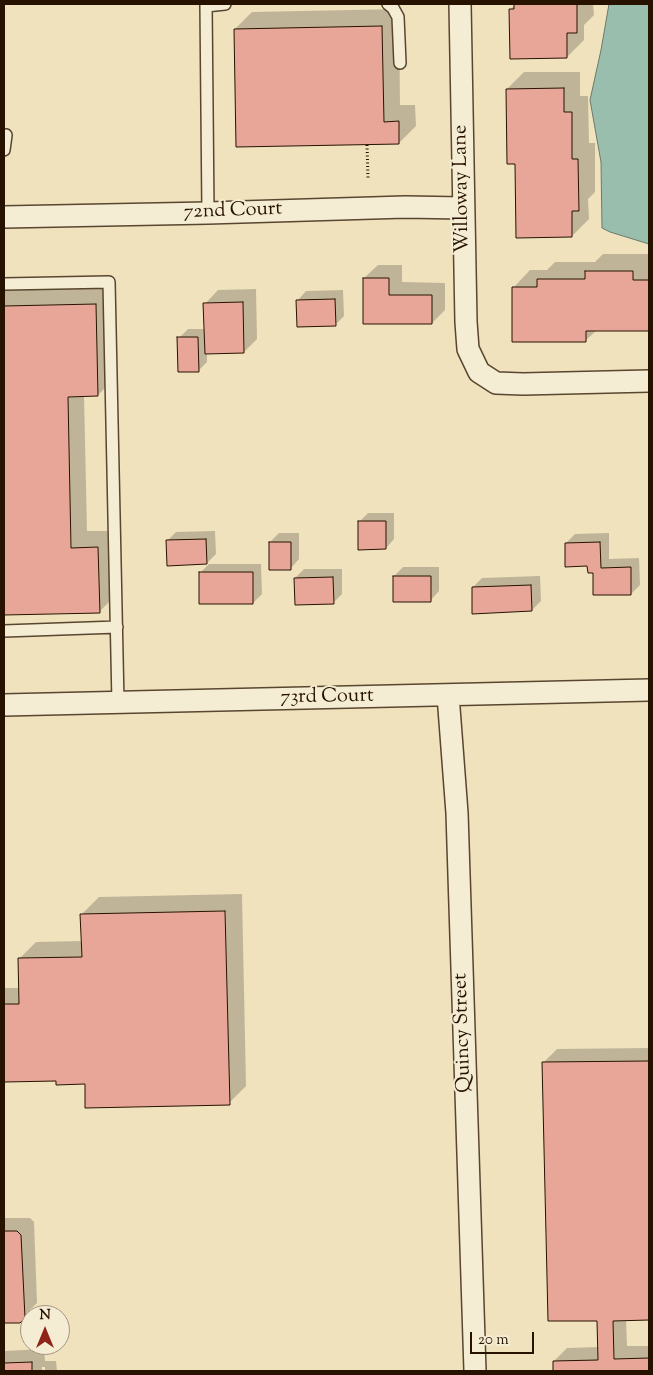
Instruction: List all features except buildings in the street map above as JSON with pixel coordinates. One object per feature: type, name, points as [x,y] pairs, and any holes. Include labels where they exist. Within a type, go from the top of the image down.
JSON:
[{"type":"street","name":"Willoway Lane","points":[[460,4],[466,322],[468,348],[479,372],[496,383],[649,381]]},
{"type":"street","name":"72nd Court","points":[[4,217],[405,207],[463,208]]},
{"type":"street","name":"73rd Court","points":[[4,705],[649,690]]},
{"type":"street","name":"Quincy Street","points":[[448,695],[457,813],[475,1371]]},
{"type":"lane","points":[[208,213],[206,5],[225,4]]},
{"type":"lane","points":[[388,4],[393,8],[398,17],[400,63]]},
{"type":"lane","points":[[4,150],[6,135]]},
{"type":"lane","points":[[4,284],[109,282],[118,702]]},
{"type":"lane","points":[[4,631],[116,627]]},
{"type":"path","points":[[367,145],[368,178]]},
{"type":"shaded area","points":[[609,4],[649,4],[649,244],[602,228],[601,162],[590,100]]}]
